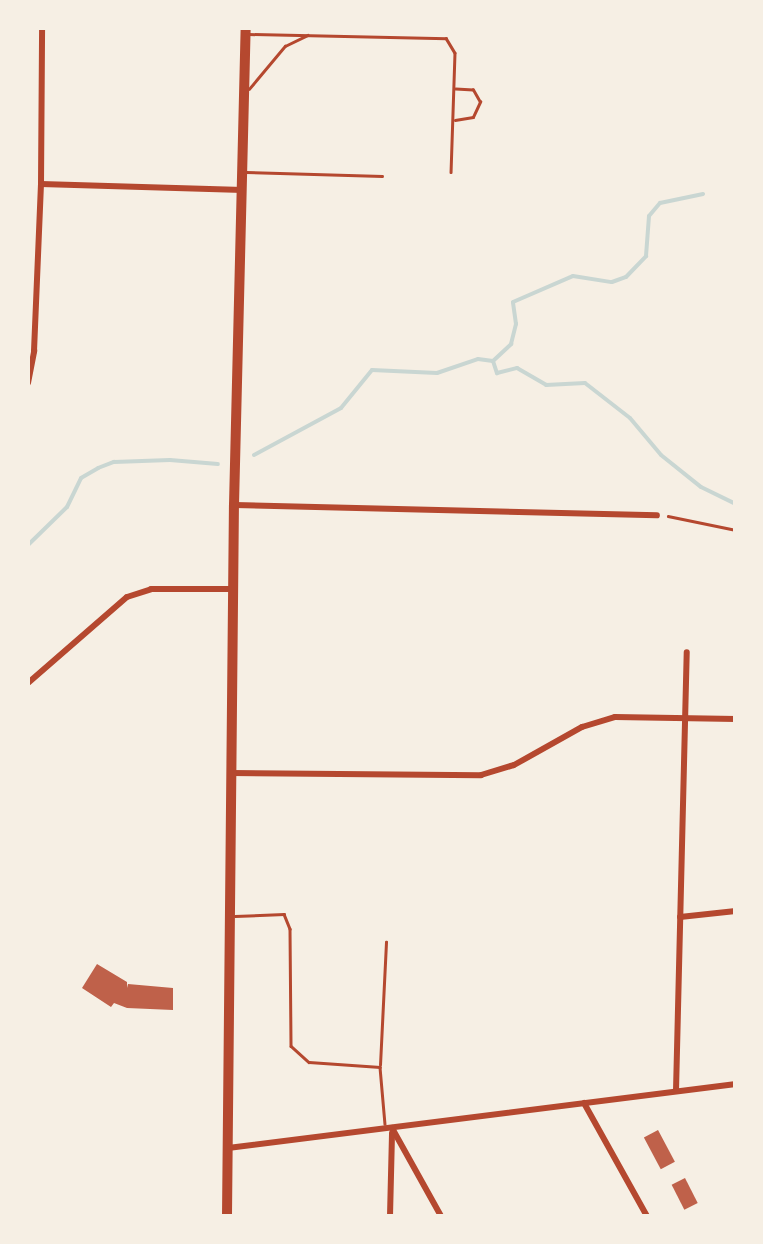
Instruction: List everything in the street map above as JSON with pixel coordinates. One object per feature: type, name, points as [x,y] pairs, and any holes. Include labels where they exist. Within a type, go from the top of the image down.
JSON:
[{"type":"main road","points":[[227,1216],[234,505],[246,31]]},
{"type":"street","points":[[28,384],[34,351],[41,184],[42,28]]},
{"type":"street","points":[[41,184],[244,190]]},
{"type":"street","points":[[234,505],[657,515]]},
{"type":"street","points":[[28,683],[128,598],[151,589],[233,588]]},
{"type":"street","points":[[676,1091],[687,652]]},
{"type":"street","points":[[230,772],[481,775],[514,765],[598,721],[632,715],[736,719]]},
{"type":"street","points":[[680,918],[736,910]]},
{"type":"street","points":[[227,1148],[736,1084]]},
{"type":"street","points":[[584,1102],[647,1216]]},
{"type":"street","points":[[389,1128],[390,1216]]},
{"type":"street","points":[[389,1128],[441,1216]]},
{"type":"lane","points":[[246,31],[441,35],[454,54],[452,172]]},
{"type":"lane","points":[[246,94],[285,46],[311,34]]},
{"type":"lane","points":[[454,89],[473,90],[480,102],[472,117],[454,120]]},
{"type":"lane","points":[[244,172],[382,176]]},
{"type":"lane","points":[[229,917],[284,914],[290,929],[290,1046],[298,1057],[328,1066],[380,1066]]},
{"type":"lane","points":[[386,942],[380,1066],[389,1128]]},
{"type":"path","points":[[657,515],[736,530]]},
{"type":"building","points":[[97,964],[127,982],[127,988],[128,984],[173,988],[173,1010],[127,1008],[114,1003],[111,1007],[82,988]]},
{"type":"building","points":[[658,1130],[675,1162],[661,1169],[644,1138]]},
{"type":"building","points":[[685,1178],[698,1203],[684,1210],[672,1185]]},
{"type":"waterway","points":[[254,455],[341,408],[372,370],[437,373],[478,359],[493,361],[511,344],[516,324],[513,302],[573,276],[612,282],[626,277],[646,256],[649,216],[660,203],[703,194]]},
{"type":"waterway","points":[[493,361],[497,373],[517,368],[546,385],[585,383],[630,418],[661,455],[701,487],[736,504]]},
{"type":"waterway","points":[[28,545],[67,507],[81,478],[98,468],[114,462],[170,460],[218,464]]}]
